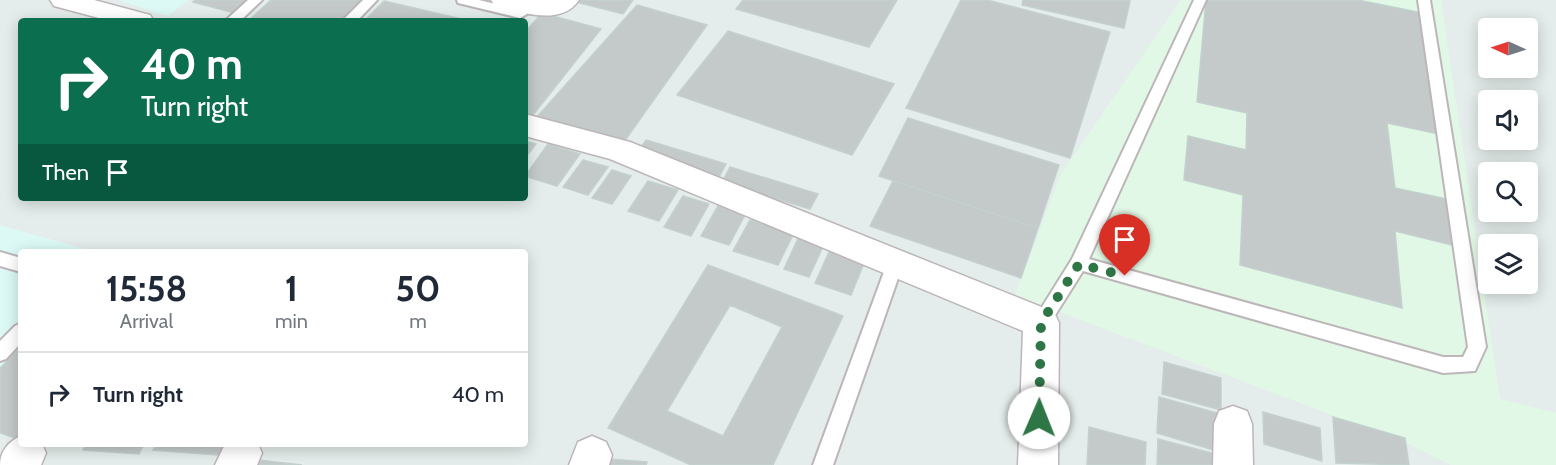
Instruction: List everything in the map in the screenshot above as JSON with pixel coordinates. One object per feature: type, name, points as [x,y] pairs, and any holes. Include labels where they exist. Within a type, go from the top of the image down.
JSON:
[{"type":"street","points":[[63,0],[130,18]]},
{"type":"street","points":[[517,10],[551,8],[566,0]]},
{"type":"street","points":[[528,125],[619,150],[896,261],[1041,323],[1038,465]]},
{"type":"street","points":[[1233,424],[1233,465]]},
{"type":"lane","points":[[235,18],[256,0]]},
{"type":"lane","points":[[352,18],[371,0]]},
{"type":"lane","points":[[463,0],[517,10]]},
{"type":"lane","points":[[1041,323],[1079,264],[1200,0]]},
{"type":"lane","points":[[1079,264],[1443,364],[1468,365],[1477,347],[1423,0]]},
{"type":"lane","points":[[0,259],[18,264]]},
{"type":"lane","points":[[823,465],[896,261]]},
{"type":"lane","points":[[0,353],[18,333]]},
{"type":"shaded area","points":[[118,0],[189,0],[168,16]]},
{"type":"shaded area","points":[[1181,0],[1441,0],[1478,250],[1478,294],[1484,294],[1500,399],[1556,413],[1556,465],[1451,465],[1411,445],[1015,295],[1061,174]]},
{"type":"shaded area","points":[[0,225],[85,249],[18,249],[18,392],[0,410]]},
{"type":"building","points":[[195,0],[249,0],[234,13],[193,2]]},
{"type":"building","points":[[271,0],[365,0],[348,18],[251,18]]},
{"type":"building","points":[[578,0],[633,0],[623,14],[576,2]]},
{"type":"building","points":[[743,0],[897,0],[869,47],[736,9]]},
{"type":"building","points":[[961,0],[987,0],[1110,32],[1070,158],[906,108]]},
{"type":"building","points":[[1023,0],[1130,1],[1124,28],[1022,5]]},
{"type":"building","points":[[1206,0],[1358,0],[1422,13],[1439,134],[1387,123],[1395,188],[1447,199],[1452,245],[1395,231],[1402,308],[1240,265],[1243,195],[1184,180],[1188,136],[1246,150],[1247,113],[1197,102]]},
{"type":"building","points":[[384,1],[457,18],[367,18]]},
{"type":"building","points":[[637,5],[707,25],[621,146],[536,118]]},
{"type":"building","points":[[542,13],[601,29],[533,115],[528,113],[528,29]]},
{"type":"building","points":[[728,31],[894,84],[852,155],[677,95]]},
{"type":"building","points":[[908,118],[1059,165],[1038,228],[879,176]]},
{"type":"building","points":[[646,140],[726,164],[718,179],[636,154]]},
{"type":"building","points":[[528,142],[536,144],[528,154]]},
{"type":"building","points":[[548,144],[580,154],[557,186],[528,177],[528,172]]},
{"type":"building","points":[[583,160],[608,167],[588,195],[563,187]]},
{"type":"building","points":[[730,167],[818,194],[810,209],[722,182]]},
{"type":"building","points":[[612,170],[631,176],[612,204],[592,198]]},
{"type":"building","points":[[648,181],[678,190],[659,221],[628,211]]},
{"type":"building","points":[[893,181],[1038,228],[1021,278],[870,226]]},
{"type":"building","points":[[683,196],[709,204],[691,236],[664,227]]},
{"type":"building","points":[[719,204],[746,213],[729,245],[701,236]]},
{"type":"building","points":[[750,220],[794,233],[778,265],[733,251]]},
{"type":"building","points":[[801,232],[826,240],[809,277],[784,269]]},
{"type":"building","points":[[830,250],[865,261],[851,295],[815,283]]},
{"type":"building","points":[[708,265],[843,316],[773,465],[691,465],[608,428]],"holes":[[[730,305],[782,327],[723,436],[667,411]]]},
{"type":"building","points":[[18,350],[18,439],[0,433],[0,368]]},
{"type":"building","points":[[1164,362],[1221,378],[1221,410],[1162,394]]},
{"type":"building","points":[[1159,397],[1221,414],[1220,452],[1157,433]]},
{"type":"building","points":[[1263,412],[1320,428],[1322,461],[1264,444]]},
{"type":"building","points":[[1333,417],[1405,438],[1409,465],[1336,463]]},
{"type":"building","points":[[1089,427],[1146,442],[1145,465],[1087,465]]},
{"type":"building","points":[[1158,439],[1216,454],[1216,465],[1157,465]]},
{"type":"building","points":[[84,447],[142,447],[139,454],[83,450]]},
{"type":"building","points":[[155,447],[236,447],[231,456],[153,450]]},
{"type":"building","points":[[242,458],[302,465],[238,465]]},
{"type":"building","points":[[595,458],[647,462],[646,465],[593,465]]},
{"type":"route","points":[[1039,418],[1041,323],[1079,264],[1125,276]]}]
